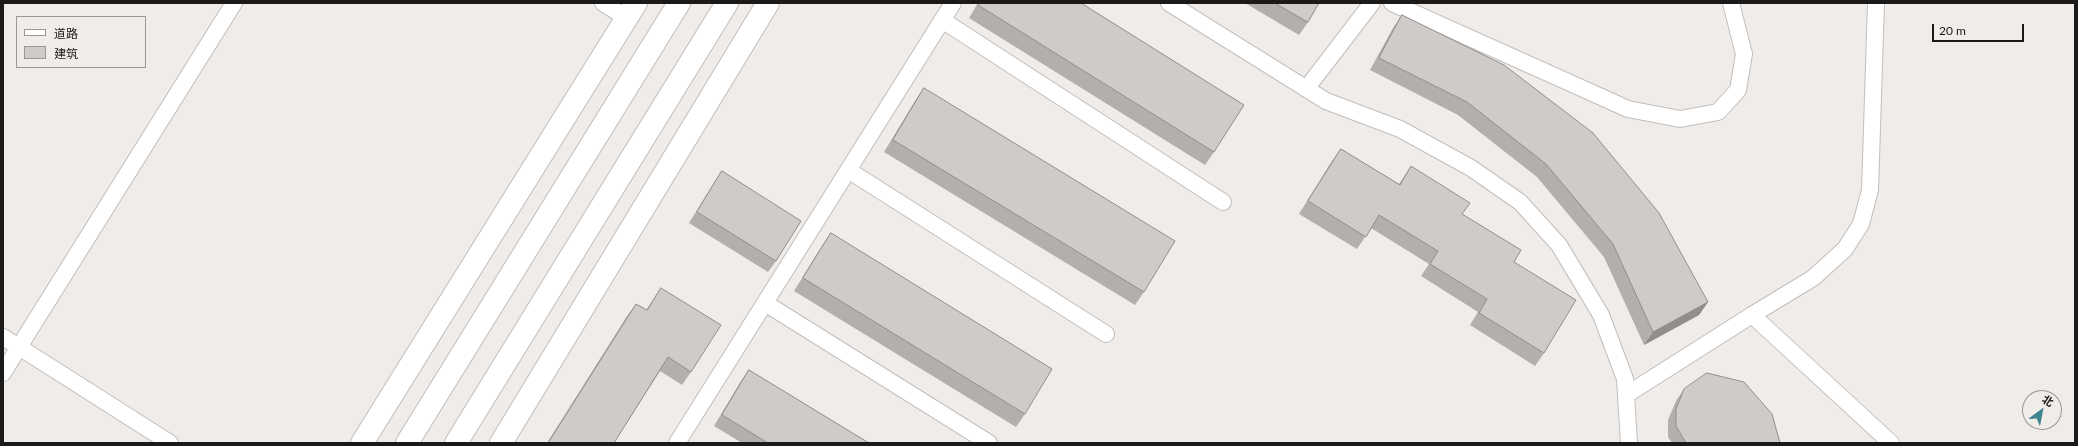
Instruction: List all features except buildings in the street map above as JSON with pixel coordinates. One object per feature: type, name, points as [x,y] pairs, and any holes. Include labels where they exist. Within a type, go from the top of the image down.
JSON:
[{"type":"street","points":[[407,443],[679,3]]},
{"type":"street","points":[[456,443],[727,3]]},
{"type":"street","points":[[501,443],[768,3]]},
{"type":"street","points":[[362,443],[632,10]]},
{"type":"lane","points":[[3,373],[234,3]]},
{"type":"lane","points":[[603,3],[632,10]]},
{"type":"lane","points":[[677,443],[953,3]]},
{"type":"lane","points":[[1169,3],[1326,101],[1400,129],[1471,168],[1520,202],[1559,244],[1601,315],[1625,379],[1629,443]]},
{"type":"lane","points":[[1306,89],[1372,3]]},
{"type":"lane","points":[[1392,3],[1628,109],[1680,119],[1718,112],[1738,90],[1744,54],[1731,3]]},
{"type":"lane","points":[[1626,395],[1813,278],[1845,249],[1861,224],[1870,190],[1876,3]]},
{"type":"lane","points":[[942,20],[1223,202]]},
{"type":"lane","points":[[848,170],[1106,334]]},
{"type":"lane","points":[[765,303],[989,443]]},
{"type":"lane","points":[[1752,315],[1891,443]]},
{"type":"lane","points":[[3,338],[170,443]]}]
